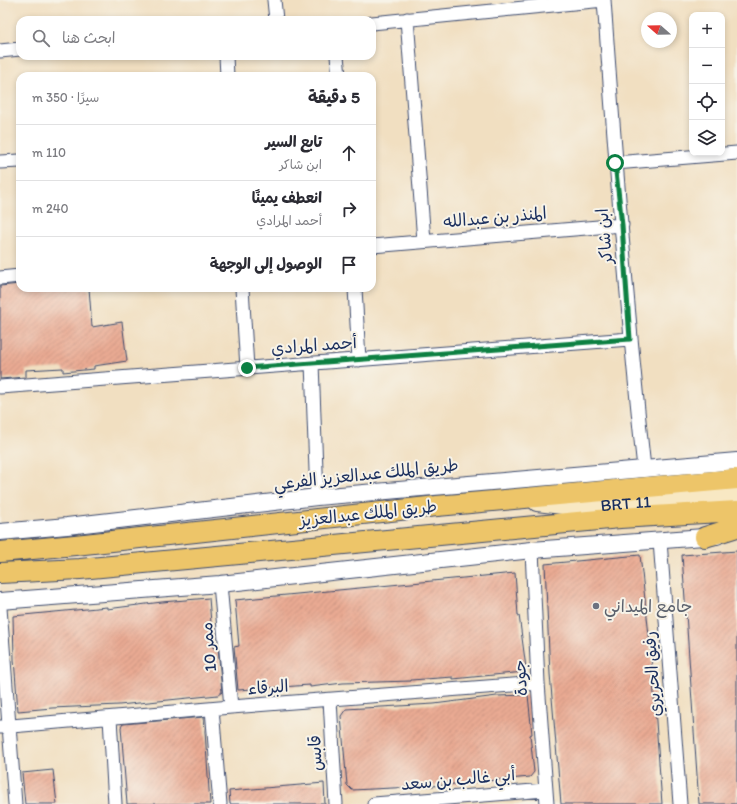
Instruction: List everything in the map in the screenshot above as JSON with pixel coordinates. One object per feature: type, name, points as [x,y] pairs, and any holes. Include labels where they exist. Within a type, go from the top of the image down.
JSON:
[{"type":"main road","name":"طريق الملك عبدالعزيز","points":[[0,552],[437,506],[737,480]]},
{"type":"main road","name":"BRT 11","points":[[514,500],[571,506],[602,505],[737,494]]},
{"type":"main road","name":"طريق الملك عبدالعزيز","points":[[0,573],[80,568],[620,518],[737,511]]},
{"type":"main road","points":[[705,537],[737,527]]},
{"type":"street","points":[[274,0],[276,16]]},
{"type":"street","points":[[376,23],[604,0]]},
{"type":"street","name":"ابن شاكر","points":[[604,0],[615,163],[622,225],[630,339],[644,468]]},
{"type":"street","points":[[407,19],[424,241]]},
{"type":"street","points":[[0,50],[16,49]]},
{"type":"street","points":[[226,60],[228,72]]},
{"type":"street","points":[[337,60],[339,72]]},
{"type":"street","points":[[615,163],[737,153]]},
{"type":"street","points":[[0,162],[16,161]]},
{"type":"street","name":"المنذر بن عبدالله","points":[[376,246],[622,225]]},
{"type":"street","points":[[0,278],[16,276]]},
{"type":"street","points":[[242,292],[247,368]]},
{"type":"street","points":[[355,292],[359,360]]},
{"type":"street","name":"أحمد المرادي","points":[[0,386],[630,339]]},
{"type":"street","points":[[312,363],[317,497]]},
{"type":"street","name":"طريق الملك عبدالعزيز الفرعي","points":[[0,532],[317,497],[737,461]]},
{"type":"street","points":[[258,504],[286,509],[415,499],[428,501],[437,506]]},
{"type":"street","points":[[0,601],[220,584],[532,550],[737,535]]},
{"type":"street","name":"رفيق الحريري","points":[[660,541],[680,804]]},
{"type":"street","name":"جودة","points":[[532,550],[538,683],[547,804]]},
{"type":"street","name":"ممر 10","points":[[220,584],[230,707]]},
{"type":"street","points":[[0,608],[4,727],[15,804]]},
{"type":"street","name":"البرقاء","points":[[4,727],[230,707],[538,683]]},
{"type":"street","name":"قابس","points":[[330,700],[336,804]]},
{"type":"street","points":[[212,709],[220,804]]},
{"type":"street","points":[[110,718],[115,804]]},
{"type":"street","name":"أبي غالب بن سعد","points":[[374,804],[545,790]]},
{"type":"building","points":[[16,284],[16,292],[89,292],[92,327],[122,322],[127,361],[94,366],[94,369],[63,372],[63,368],[26,370],[26,377],[0,379],[0,286]]},
{"type":"building","points":[[737,551],[737,804],[699,804],[682,555]]},
{"type":"building","points":[[640,555],[651,653],[662,804],[561,804],[550,674],[545,564]]},
{"type":"building","points":[[515,573],[518,615],[526,668],[524,672],[453,679],[453,677],[411,681],[343,683],[310,687],[310,685],[238,690],[234,647],[239,646],[235,600]]},
{"type":"building","points":[[209,598],[213,648],[218,647],[222,692],[218,695],[119,705],[18,711],[14,659],[13,616],[107,607],[107,609]]},
{"type":"building","points":[[528,695],[534,772],[530,777],[433,786],[352,790],[347,785],[341,716],[346,709],[434,704],[497,696]]},
{"type":"building","points":[[204,717],[210,804],[127,804],[121,727],[123,724]]},
{"type":"building","points":[[53,770],[57,804],[25,804],[22,773]]},
{"type":"building","points":[[324,783],[325,804],[230,804],[229,791]]},
{"type":"place","name":"جامع الميداني","points":[[596,606]]},
{"type":"route","points":[[247,368],[630,339],[622,225],[615,163]]}]
